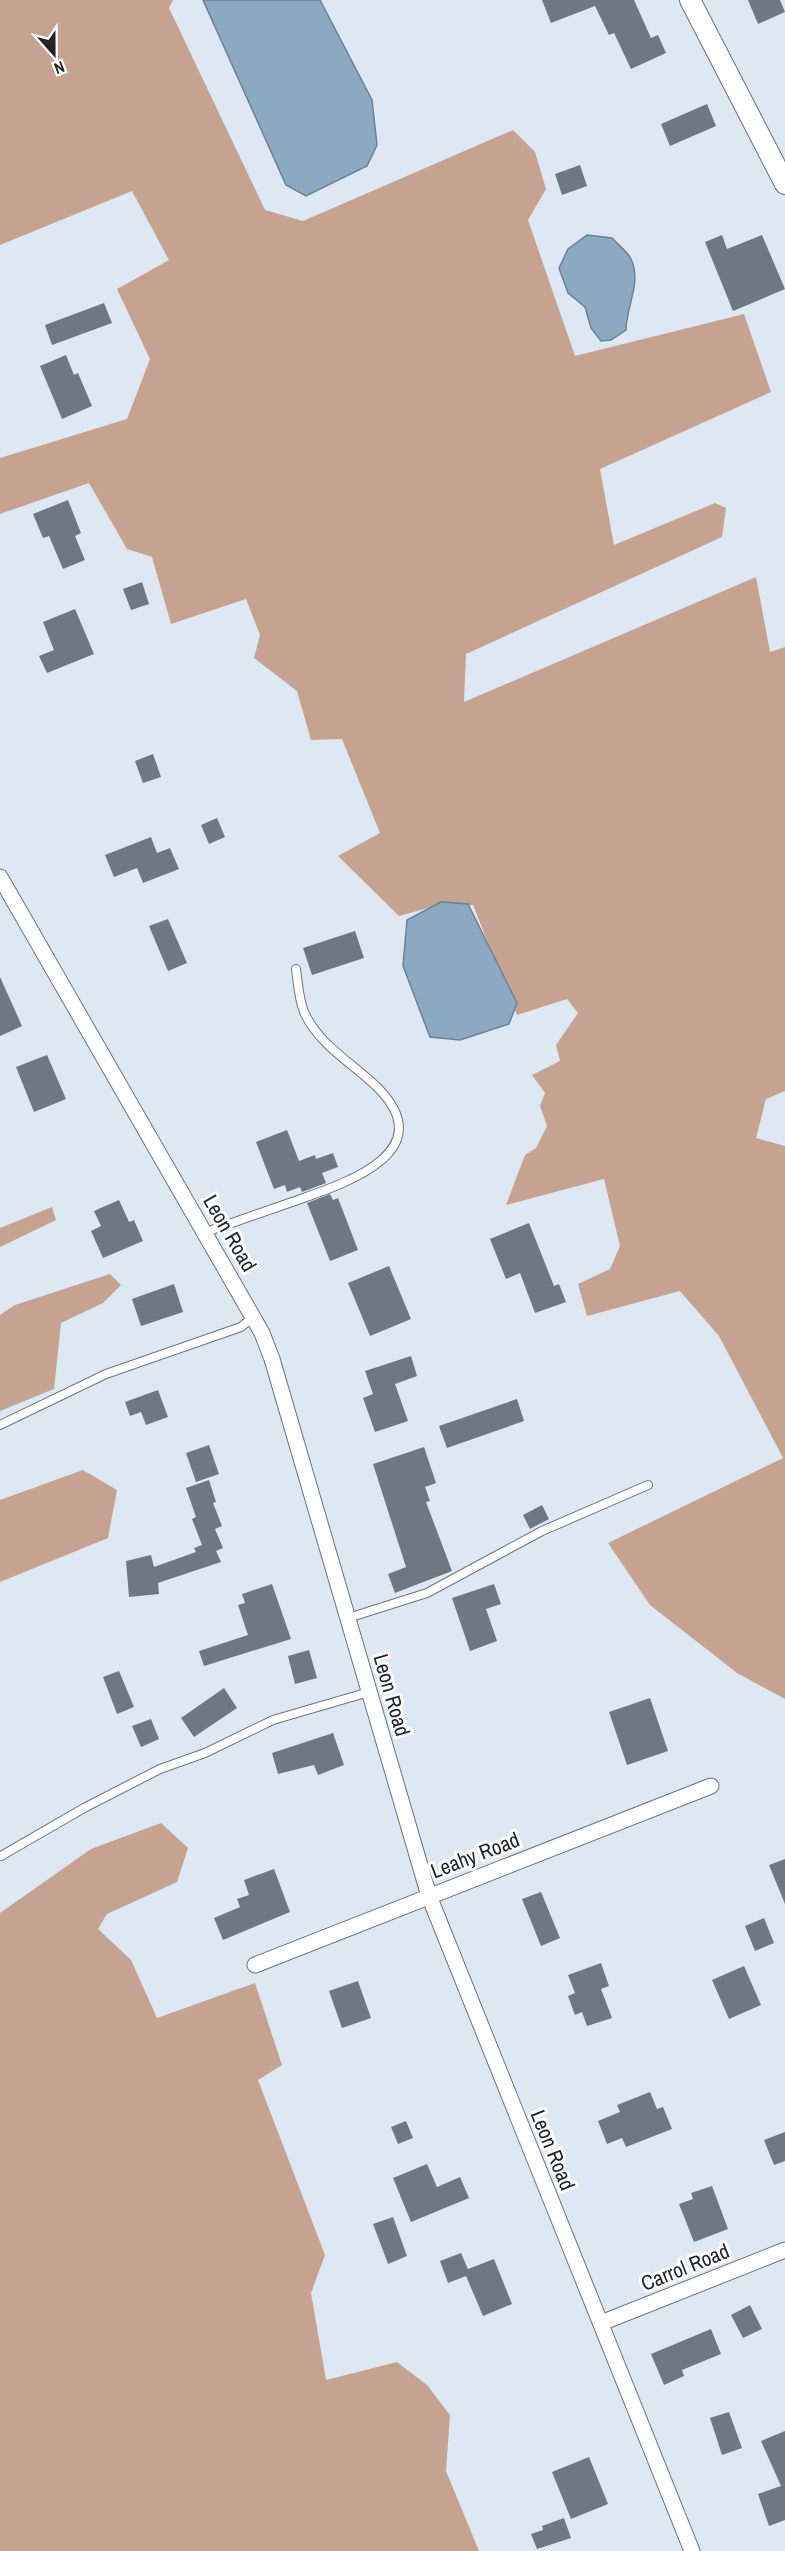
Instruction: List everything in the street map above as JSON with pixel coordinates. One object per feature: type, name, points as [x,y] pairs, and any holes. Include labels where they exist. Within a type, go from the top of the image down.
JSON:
[{"type":"street","points":[[690,0],[785,184]]},
{"type":"street","name":"Leon Road","points":[[0,877],[254,1317],[272,1359],[429,1896],[692,2551]]},
{"type":"street","name":"Leahy Road","points":[[255,1965],[711,1786]]},
{"type":"street","name":"Carrol Road","points":[[601,2324],[785,2250]]},
{"type":"lane","points":[[206,1232],[351,1181],[391,1151],[398,1136],[398,1119],[393,1105],[378,1088],[330,1046],[303,1012],[296,969]]},
{"type":"lane","points":[[0,1425],[106,1374],[240,1327],[254,1317]]},
{"type":"lane","points":[[348,1618],[427,1593],[542,1531],[648,1485]]},
{"type":"lane","points":[[1,1856],[84,1808],[160,1769],[205,1753],[273,1720],[369,1692]]},
{"type":"shaded area","points":[[0,0],[173,0],[169,8],[265,210],[303,221],[513,130],[535,152],[546,189],[528,220],[575,356],[744,314],[771,392],[600,469],[614,545],[715,503],[726,508],[722,537],[466,654],[464,702],[756,577],[770,652],[785,647],[785,1091],[766,1099],[756,1138],[785,1146],[785,1699],[737,1673],[650,1605],[608,1543],[783,1458],[719,1336],[680,1291],[587,1316],[578,1284],[610,1269],[620,1246],[604,1179],[506,1205],[525,1155],[536,1148],[547,1126],[540,1106],[545,1093],[532,1075],[560,1061],[556,1045],[578,1013],[567,999],[517,1015],[473,905],[439,905],[399,916],[338,856],[380,833],[342,739],[311,740],[297,691],[254,658],[260,635],[246,599],[171,624],[152,557],[127,549],[89,483],[0,514],[0,458],[127,419],[150,359],[117,289],[169,260],[132,191],[0,245]]},
{"type":"shaded area","points":[[52,1207],[56,1220],[0,1247],[0,1228]]},
{"type":"shaded area","points":[[110,1274],[121,1285],[103,1303],[61,1323],[54,1389],[0,1411],[0,1315],[15,1305]]},
{"type":"shaded area","points":[[83,1470],[117,1490],[108,1538],[0,1582],[0,1500]]},
{"type":"shaded area","points":[[161,1823],[188,1848],[177,1882],[107,1914],[98,1929],[131,1960],[157,2018],[255,1983],[282,2065],[258,2080],[325,2255],[311,2293],[326,2380],[397,2362],[427,2385],[450,2415],[446,2471],[479,2551],[0,2551],[0,1913],[91,1849]]},
{"type":"water","points":[[203,0],[320,0],[372,100],[377,145],[367,166],[306,196],[286,185]]},
{"type":"water","points":[[587,235],[612,238],[630,256],[634,268],[634,286],[626,330],[611,340],[601,341],[591,328],[585,307],[568,293],[559,268],[568,249]]},
{"type":"water","points":[[441,902],[468,904],[517,1003],[509,1024],[460,1040],[430,1037],[403,966],[407,920]]},
{"type":"building","points":[[542,0],[634,0],[651,38],[658,35],[666,53],[631,69],[614,33],[609,35],[595,6],[551,23]]},
{"type":"building","points":[[748,0],[780,0],[785,12],[758,24]]},
{"type":"building","points":[[707,104],[716,126],[670,146],[661,124]]},
{"type":"building","points":[[580,165],[587,186],[562,195],[555,174]]},
{"type":"building","points":[[722,235],[727,249],[762,235],[785,289],[733,311],[705,242]]},
{"type":"building","points":[[104,303],[112,323],[52,345],[45,325]]},
{"type":"building","points":[[66,355],[74,375],[78,373],[92,406],[62,419],[40,366]]},
{"type":"building","points":[[68,500],[81,533],[75,536],[85,560],[63,569],[49,536],[43,538],[33,514]]},
{"type":"building","points":[[142,582],[149,604],[131,610],[123,589]]},
{"type":"building","points":[[75,609],[94,654],[47,673],[39,656],[54,650],[43,622]]},
{"type":"building","points":[[153,754],[161,777],[143,783],[135,761]]},
{"type":"building","points":[[217,818],[225,837],[209,844],[201,825]]},
{"type":"building","points":[[151,837],[157,853],[170,848],[179,869],[143,883],[137,868],[114,877],[105,855]]},
{"type":"building","points":[[168,919],[187,963],[168,971],[149,926]]},
{"type":"building","points":[[355,931],[364,958],[312,975],[303,948]]},
{"type":"building","points":[[0,977],[22,1026],[0,1036]]},
{"type":"building","points":[[47,1055],[66,1099],[34,1112],[16,1067]]},
{"type":"building","points":[[287,1130],[299,1161],[315,1155],[316,1159],[333,1153],[338,1167],[322,1173],[326,1183],[302,1192],[300,1187],[287,1192],[285,1185],[274,1189],[256,1142]]},
{"type":"building","points":[[330,1194],[333,1200],[338,1198],[358,1250],[330,1261],[307,1203]]},
{"type":"building","points":[[119,1200],[129,1222],[134,1220],[143,1241],[103,1258],[91,1231],[101,1226],[94,1211]]},
{"type":"building","points":[[529,1223],[554,1286],[559,1284],[566,1302],[535,1313],[520,1273],[506,1279],[490,1239]]},
{"type":"building","points":[[389,1266],[411,1319],[370,1336],[348,1283]]},
{"type":"building","points":[[174,1284],[183,1312],[141,1326],[132,1299]]},
{"type":"building","points":[[411,1356],[417,1376],[395,1384],[408,1421],[375,1432],[363,1398],[373,1394],[365,1371]]},
{"type":"building","points":[[158,1390],[168,1417],[146,1425],[141,1412],[130,1416],[125,1402]]},
{"type":"building","points":[[517,1399],[524,1421],[447,1448],[439,1426]]},
{"type":"building","points":[[209,1445],[219,1474],[196,1482],[186,1453]]},
{"type":"building","points":[[424,1447],[436,1483],[425,1487],[430,1501],[426,1502],[452,1571],[395,1593],[388,1574],[406,1567],[373,1464]]},
{"type":"building","points":[[209,1480],[216,1502],[213,1503],[222,1526],[215,1529],[223,1548],[216,1551],[221,1562],[158,1583],[159,1594],[129,1597],[126,1561],[151,1555],[154,1567],[196,1552],[194,1548],[202,1545],[192,1519],[196,1517],[186,1488]]},
{"type":"building","points":[[542,1505],[549,1519],[530,1529],[523,1515]]},
{"type":"building","points":[[272,1584],[291,1639],[204,1666],[199,1651],[248,1635],[238,1605],[245,1603],[242,1594]]},
{"type":"building","points":[[494,1584],[501,1604],[486,1609],[497,1641],[470,1651],[452,1598]]},
{"type":"building","points":[[309,1650],[317,1678],[295,1684],[288,1656]]},
{"type":"building","points":[[119,1671],[134,1707],[117,1714],[103,1677]]},
{"type":"building","points":[[224,1688],[237,1708],[194,1737],[181,1718]]},
{"type":"building","points":[[650,1698],[668,1751],[627,1765],[609,1712]]},
{"type":"building","points":[[151,1719],[159,1739],[141,1747],[132,1726]]},
{"type":"building","points":[[333,1733],[344,1765],[318,1775],[314,1765],[278,1774],[272,1753]]},
{"type":"building","points":[[785,1859],[785,1904],[769,1865]]},
{"type":"building","points":[[274,1869],[290,1912],[223,1940],[214,1918],[240,1907],[237,1899],[249,1895],[244,1880]]},
{"type":"building","points":[[541,1892],[560,1938],[541,1946],[522,1899]]},
{"type":"building","points":[[764,1918],[774,1943],[755,1951],[745,1926]]},
{"type":"building","points":[[601,1963],[609,1986],[601,1989],[612,2018],[587,2026],[582,2012],[575,2015],[568,1996],[575,1993],[568,1975]]},
{"type":"building","points":[[744,1966],[761,2005],[729,2019],[712,1980]]},
{"type":"building","points":[[358,1981],[371,2018],[342,2028],[329,1991]]},
{"type":"building","points":[[650,2092],[657,2109],[663,2107],[672,2129],[626,2147],[622,2138],[607,2144],[598,2121],[620,2112],[617,2105]]},
{"type":"building","points":[[406,2121],[413,2138],[398,2144],[391,2127]]},
{"type":"building","points":[[785,2132],[785,2161],[774,2165],[764,2140]]},
{"type":"building","points":[[427,2164],[437,2187],[460,2177],[469,2198],[411,2222],[393,2178]]},
{"type":"building","points":[[712,2186],[728,2229],[694,2242],[679,2204],[693,2199],[691,2193]]},
{"type":"building","points":[[393,2217],[407,2256],[388,2264],[373,2224]]},
{"type":"building","points":[[461,2253],[468,2269],[494,2259],[512,2304],[483,2316],[466,2276],[448,2283],[440,2261]]},
{"type":"building","points":[[750,2305],[762,2329],[743,2338],[731,2315]]},
{"type":"building","points":[[711,2329],[721,2354],[682,2370],[684,2376],[664,2385],[651,2354]]},
{"type":"building","points":[[729,2412],[742,2448],[722,2455],[710,2418]]},
{"type":"building","points":[[785,2431],[785,2520],[769,2526],[758,2494],[781,2486],[761,2441]]},
{"type":"building","points":[[589,2457],[608,2504],[571,2519],[552,2472]]},
{"type":"building","points":[[564,2518],[571,2538],[537,2549],[531,2534],[543,2530],[542,2526]]}]
